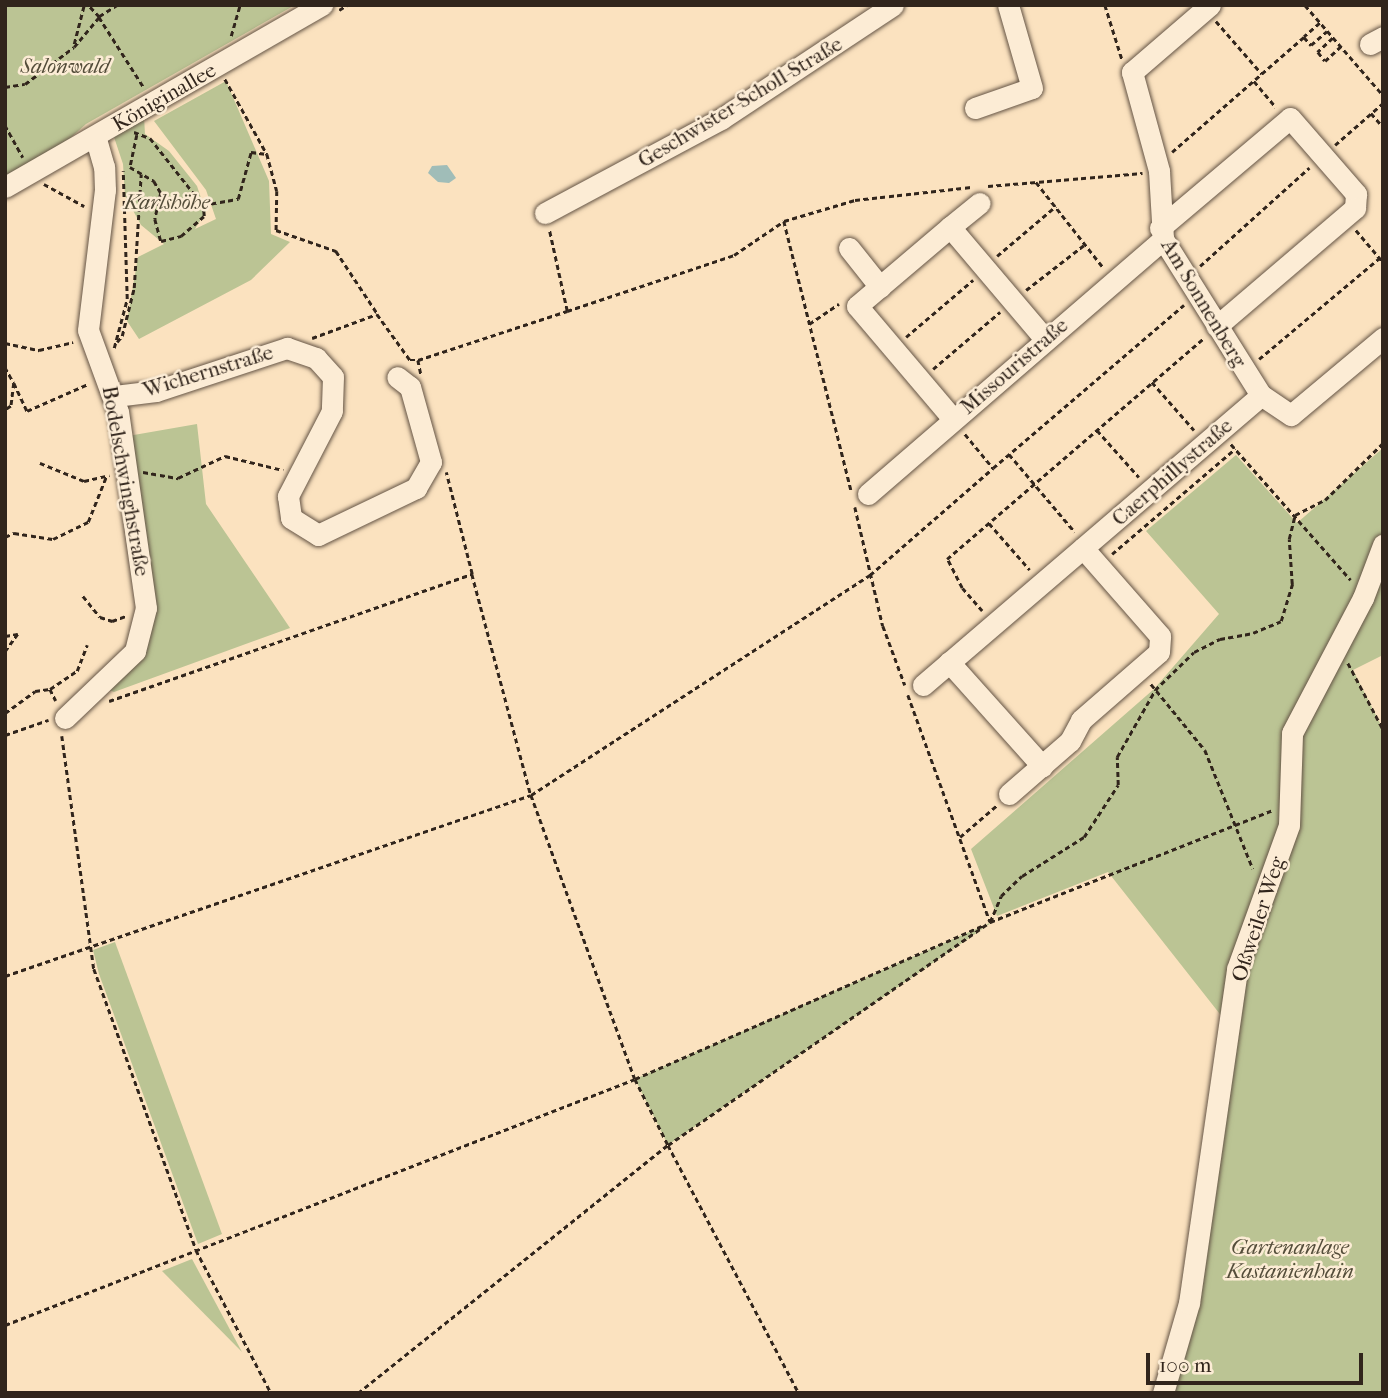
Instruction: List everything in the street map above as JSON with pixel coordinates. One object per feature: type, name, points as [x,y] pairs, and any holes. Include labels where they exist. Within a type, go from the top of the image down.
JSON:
[{"type":"street","name":"Königinallee","points":[[5,187],[322,5]]},
{"type":"street","name":"Geschwister-Scholl-Straße","points":[[545,213],[721,118],[893,5]]},
{"type":"street","points":[[975,108],[1032,88],[1008,5]]},
{"type":"street","name":"Am Sonnenberg","points":[[1207,7],[1132,72],[1159,171],[1162,234],[1261,395],[1291,415],[1383,338]]},
{"type":"street","name":"Missouristraße","points":[[868,494],[1114,279],[1290,118],[1323,155]]},
{"type":"street","name":"Bodelschwinghstraße","points":[[65,718],[135,650],[146,608],[115,396],[97,355],[87,313],[102,221],[104,167],[95,136]]},
{"type":"street","points":[[1217,326],[1355,208],[1356,194],[1323,155]]},
{"type":"street","points":[[953,419],[857,306],[980,203]]},
{"type":"street","points":[[950,228],[1045,339]]},
{"type":"street","points":[[849,248],[880,287]]},
{"type":"street","name":"Wichernstraße","points":[[115,396],[156,391],[287,348],[304,351],[326,366],[335,391],[324,434],[296,474],[288,496],[291,518],[318,535],[416,488],[431,462],[410,387],[397,377]]},
{"type":"street","name":"Caerphillystraße","points":[[923,685],[1261,395]]},
{"type":"street","name":"Oßweiler Weg","points":[[1163,1393],[1189,1303],[1237,969],[1290,825],[1292,733],[1363,598],[1383,545]]},
{"type":"street","points":[[1009,794],[1070,741],[1081,720],[1159,652],[1160,636],[1084,546]]},
{"type":"street","points":[[949,662],[1042,766]]},
{"type":"path","points":[[74,47],[86,5],[99,17],[146,90]]},
{"type":"path","points":[[5,88],[25,84],[74,47],[99,17],[118,5]]},
{"type":"path","points":[[240,5],[224,62],[224,77],[267,154],[276,191],[276,230],[336,251],[410,360],[418,360],[734,255],[784,221],[883,626],[990,922]]},
{"type":"path","points":[[1105,5],[1118,55]]},
{"type":"path","points":[[1305,5],[1383,95]]},
{"type":"path","points":[[1207,7],[1262,74]]},
{"type":"path","points":[[1170,153],[1320,23]]},
{"type":"path","points":[[1304,37],[1311,45],[1327,31]]},
{"type":"path","points":[[1334,38],[1318,52],[1325,61],[1341,47]]},
{"type":"path","points":[[1254,81],[1273,103]]},
{"type":"path","points":[[5,976],[531,795],[870,575],[1009,454],[1192,286],[1323,155],[1383,103]]},
{"type":"path","points":[[1371,113],[1383,127]]},
{"type":"path","points":[[118,124],[150,138],[203,205],[204,216],[181,236],[161,241],[155,219],[161,193],[154,181],[130,167],[137,134]]},
{"type":"path","points":[[5,125],[32,172],[102,221],[128,221]]},
{"type":"path","points":[[203,205],[238,199],[251,152],[267,154]]},
{"type":"path","points":[[5,344],[39,350],[66,340],[97,355],[112,355],[127,299],[128,221],[123,164]]},
{"type":"path","points":[[116,343],[122,336],[134,288],[141,174]]},
{"type":"path","points":[[1036,182],[1114,279]]},
{"type":"path","points":[[984,267],[1056,206]]},
{"type":"path","points":[[545,213],[567,311]]},
{"type":"path","points":[[1345,216],[1383,262]]},
{"type":"path","points":[[1266,354],[1381,257]]},
{"type":"path","points":[[893,348],[965,287]]},
{"type":"path","points":[[809,324],[844,300],[857,306]]},
{"type":"path","points":[[287,348],[377,314]]},
{"type":"path","points":[[993,625],[962,588],[947,559],[1217,326]]},
{"type":"path","points":[[5,367],[27,411],[85,390],[97,355]]},
{"type":"path","points":[[418,360],[424,387]]},
{"type":"path","points":[[1152,382],[1192,428]]},
{"type":"path","points":[[5,410],[11,406],[14,383]]},
{"type":"path","points":[[953,419],[993,468]]},
{"type":"path","points":[[1097,430],[1137,476]]},
{"type":"path","points":[[1219,431],[1295,515],[1363,598]]},
{"type":"path","points":[[358,1393],[668,1145],[990,922],[1001,896],[1022,876],[1084,837],[1118,785],[1117,757],[1156,690],[1194,652],[1220,639],[1253,633],[1281,621],[1292,584],[1289,539],[1295,515],[1325,500],[1383,443]]},
{"type":"path","points":[[1098,565],[1235,449]]},
{"type":"path","points":[[1009,454],[1084,546]]},
{"type":"path","points":[[127,471],[178,478],[225,456],[296,474]]},
{"type":"path","points":[[5,537],[13,533],[53,539],[88,522],[106,475],[84,481],[40,463]]},
{"type":"path","points":[[445,467],[531,795],[635,1079],[799,1393]]},
{"type":"path","points":[[989,523],[1028,568]]},
{"type":"path","points":[[88,697],[102,702],[115,700],[472,574]]},
{"type":"path","points":[[83,596],[92,612],[112,621],[146,608]]},
{"type":"path","points":[[5,636],[18,634],[5,652]]},
{"type":"path","points":[[1340,644],[1383,729]]},
{"type":"path","points":[[5,713],[35,691],[50,689],[77,671],[87,645]]},
{"type":"path","points":[[50,689],[65,718],[61,743],[76,822],[88,947],[196,1250],[271,1393]]},
{"type":"path","points":[[1156,690],[1205,750],[1264,895]]},
{"type":"path","points":[[5,735],[65,718]]},
{"type":"path","points":[[960,837],[1009,794]]},
{"type":"path","points":[[5,1325],[635,1079],[990,922],[1291,803]]},
{"type":"green space","name":"Salonwald","points":[[5,5],[295,5],[86,124],[48,158],[5,183]]},
{"type":"green space","name":"Karlshöhe","points":[[226,81],[269,181],[271,234],[290,242],[251,280],[139,339],[127,321],[138,257],[164,244],[141,225],[125,196],[123,164],[113,134],[144,117],[145,134],[169,151],[197,186],[203,204],[209,206],[195,229],[216,219],[206,190],[154,121]]},
{"type":"green space","points":[[197,424],[206,504],[290,628],[114,692],[104,688],[143,648],[128,436]]},
{"type":"green space","name":"Gartenanlage Kastanienhain","points":[[1383,448],[1383,534],[1292,733],[1383,545],[1383,655],[1353,670],[1383,729],[1383,1393],[1163,1393],[1176,1356],[1223,1018],[1108,872],[997,916],[971,849],[1154,689],[1219,614],[1146,531],[1236,455],[1297,523]]},
{"type":"green space","points":[[994,921],[668,1145],[635,1079]]},
{"type":"green space","points":[[115,942],[222,1234],[198,1244],[99,974],[93,950]]},
{"type":"green space","points":[[192,1259],[242,1352],[162,1271]]},
{"type":"water","points":[[447,165],[456,178],[449,183],[438,182],[428,173],[432,166]]}]
